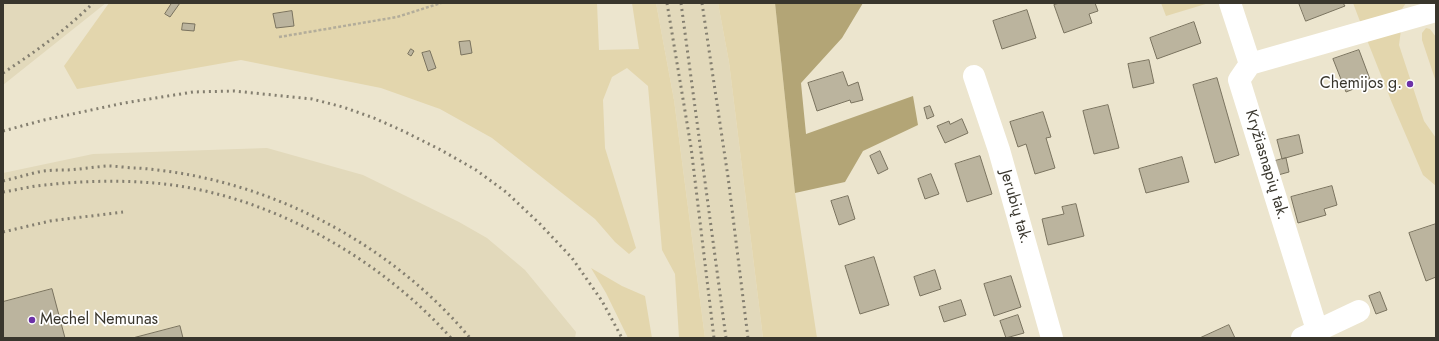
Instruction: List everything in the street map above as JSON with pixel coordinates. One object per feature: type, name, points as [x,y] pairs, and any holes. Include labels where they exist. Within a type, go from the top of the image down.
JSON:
[{"type":"street","points":[[1230,3],[1250,64],[1436,10]]},
{"type":"street","name":"Kryžiasnapių tak.","points":[[1250,64],[1239,80],[1310,334]]},
{"type":"street","name":"Jerubių tak.","points":[[974,76],[998,150],[1052,338]]},
{"type":"street","points":[[1310,334],[1359,311]]},
{"type":"path","points":[[279,37],[396,18],[441,3]]},
{"type":"shaded area","points":[[3,3],[106,3],[3,85]]},
{"type":"shaded area","points":[[109,3],[597,3],[599,50],[639,49],[632,3],[656,3],[674,100],[705,338],[679,338],[675,274],[662,250],[648,86],[627,68],[612,77],[603,100],[605,148],[636,248],[629,254],[615,242],[595,219],[492,138],[440,109],[381,88],[241,60],[77,89],[64,66]]},
{"type":"shaded area","points":[[656,3],[718,3],[729,62],[763,338],[705,338],[674,100]]},
{"type":"shaded area","points":[[718,3],[775,3],[795,193],[817,338],[763,338],[729,62]]},
{"type":"shaded area","points":[[775,3],[863,3],[842,38],[801,83],[806,134],[913,96],[918,125],[863,151],[845,182],[795,193]]},
{"type":"shaded area","points":[[1161,3],[1209,3],[1166,16]]},
{"type":"shaded area","points":[[1353,3],[1406,3],[1402,9],[1361,24]]},
{"type":"shaded area","points":[[1426,28],[1430,29],[1436,37],[1436,82],[1422,40],[1422,33]]},
{"type":"shaded area","points":[[1401,30],[1399,45],[1424,121],[1436,138],[1436,186],[1423,175],[1367,40]]},
{"type":"shaded area","points":[[267,148],[363,175],[459,222],[487,238],[525,270],[576,332],[575,338],[3,338],[3,173],[93,154]]},
{"type":"shaded area","points":[[591,268],[622,286],[645,296],[652,338],[628,338],[606,293]]},
{"type":"building","points":[[172,3],[180,3],[170,17],[165,14]]},
{"type":"building","points":[[1060,3],[1095,3],[1098,11],[1089,14],[1092,23],[1064,33],[1054,5]]},
{"type":"building","points":[[1299,3],[1343,3],[1345,6],[1306,21]]},
{"type":"building","points":[[1027,10],[1036,38],[1002,49],[993,21]]},
{"type":"building","points":[[292,11],[294,26],[276,28],[273,14]]},
{"type":"building","points":[[1194,22],[1201,43],[1157,59],[1150,38]]},
{"type":"building","points":[[183,23],[195,24],[194,31],[182,30]]},
{"type":"building","points":[[470,41],[472,53],[461,55],[459,42]]},
{"type":"building","points":[[411,49],[414,51],[411,56],[408,54]]},
{"type":"building","points":[[1359,50],[1371,82],[1346,92],[1333,59]]},
{"type":"building","points":[[430,51],[436,68],[428,71],[422,53]]},
{"type":"building","points":[[1149,60],[1154,83],[1133,88],[1128,64]]},
{"type":"building","points":[[843,72],[848,86],[858,82],[863,100],[851,103],[850,100],[817,111],[808,83]]},
{"type":"building","points":[[1217,78],[1239,155],[1215,163],[1193,85]]},
{"type":"building","points":[[1108,105],[1119,148],[1094,154],[1083,111]]},
{"type":"building","points":[[930,106],[934,116],[927,119],[924,108]]},
{"type":"building","points":[[1043,112],[1051,137],[1046,138],[1055,168],[1035,174],[1026,144],[1018,147],[1010,122]]},
{"type":"building","points":[[962,119],[968,133],[945,143],[937,126],[949,121],[950,124]]},
{"type":"building","points":[[1299,135],[1303,153],[1282,159],[1277,140]]},
{"type":"building","points":[[880,151],[888,169],[878,174],[870,156]]},
{"type":"building","points":[[980,156],[992,194],[967,202],[955,164]]},
{"type":"building","points":[[1182,157],[1189,182],[1146,193],[1139,169]]},
{"type":"building","points":[[1286,158],[1289,172],[1278,175],[1275,161]]},
{"type":"building","points":[[931,174],[939,194],[925,199],[918,179]]},
{"type":"building","points":[[1332,186],[1337,205],[1324,209],[1326,215],[1298,223],[1291,197]]},
{"type":"building","points":[[848,196],[855,219],[839,225],[831,201]]},
{"type":"building","points":[[1076,204],[1084,236],[1048,245],[1042,219],[1064,214],[1062,207]]},
{"type":"building","points":[[1436,224],[1436,277],[1426,281],[1409,233]]},
{"type":"building","points":[[874,257],[889,305],[860,314],[845,266]]},
{"type":"building","points":[[935,270],[941,289],[920,296],[914,277]]},
{"type":"building","points":[[1011,276],[1021,307],[994,316],[984,284]]},
{"type":"building","name":"Mechel Nemunas","points":[[52,289],[65,338],[3,338],[3,302]]},
{"type":"building","points":[[1380,292],[1387,310],[1376,314],[1369,296]]},
{"type":"building","points":[[961,300],[966,315],[944,322],[939,307]]},
{"type":"building","points":[[1018,315],[1024,333],[1006,338],[1000,321]]},
{"type":"building","points":[[1229,325],[1235,338],[1200,338]]},
{"type":"building","points":[[180,326],[183,338],[133,338]]},
{"type":"railway","points":[[3,73],[50,40],[93,3]]},
{"type":"railway","points":[[667,3],[691,147],[714,338]]},
{"type":"railway","points":[[681,3],[726,338]]},
{"type":"railway","points":[[702,3],[728,177],[748,338]]},
{"type":"railway","points":[[3,131],[44,120],[124,103],[193,92],[234,91],[312,99],[343,107],[374,118],[441,150],[476,170],[506,192],[540,224],[572,258],[602,301],[622,338]]},
{"type":"railway","points":[[3,181],[42,171],[107,166],[137,168],[184,174],[231,185],[277,200],[321,220],[363,244],[402,272],[438,303],[470,338]]},
{"type":"railway","points":[[3,192],[34,186],[100,181],[127,181],[195,189],[237,199],[277,214],[316,233],[354,255],[389,280],[422,308],[451,338]]},
{"type":"railway","points":[[3,232],[50,221],[123,212]]},
{"type":"place","name":"Chemijos g.","points":[[1410,84]]},
{"type":"place","name":"Mechel Nemunas","points":[[32,320]]}]
